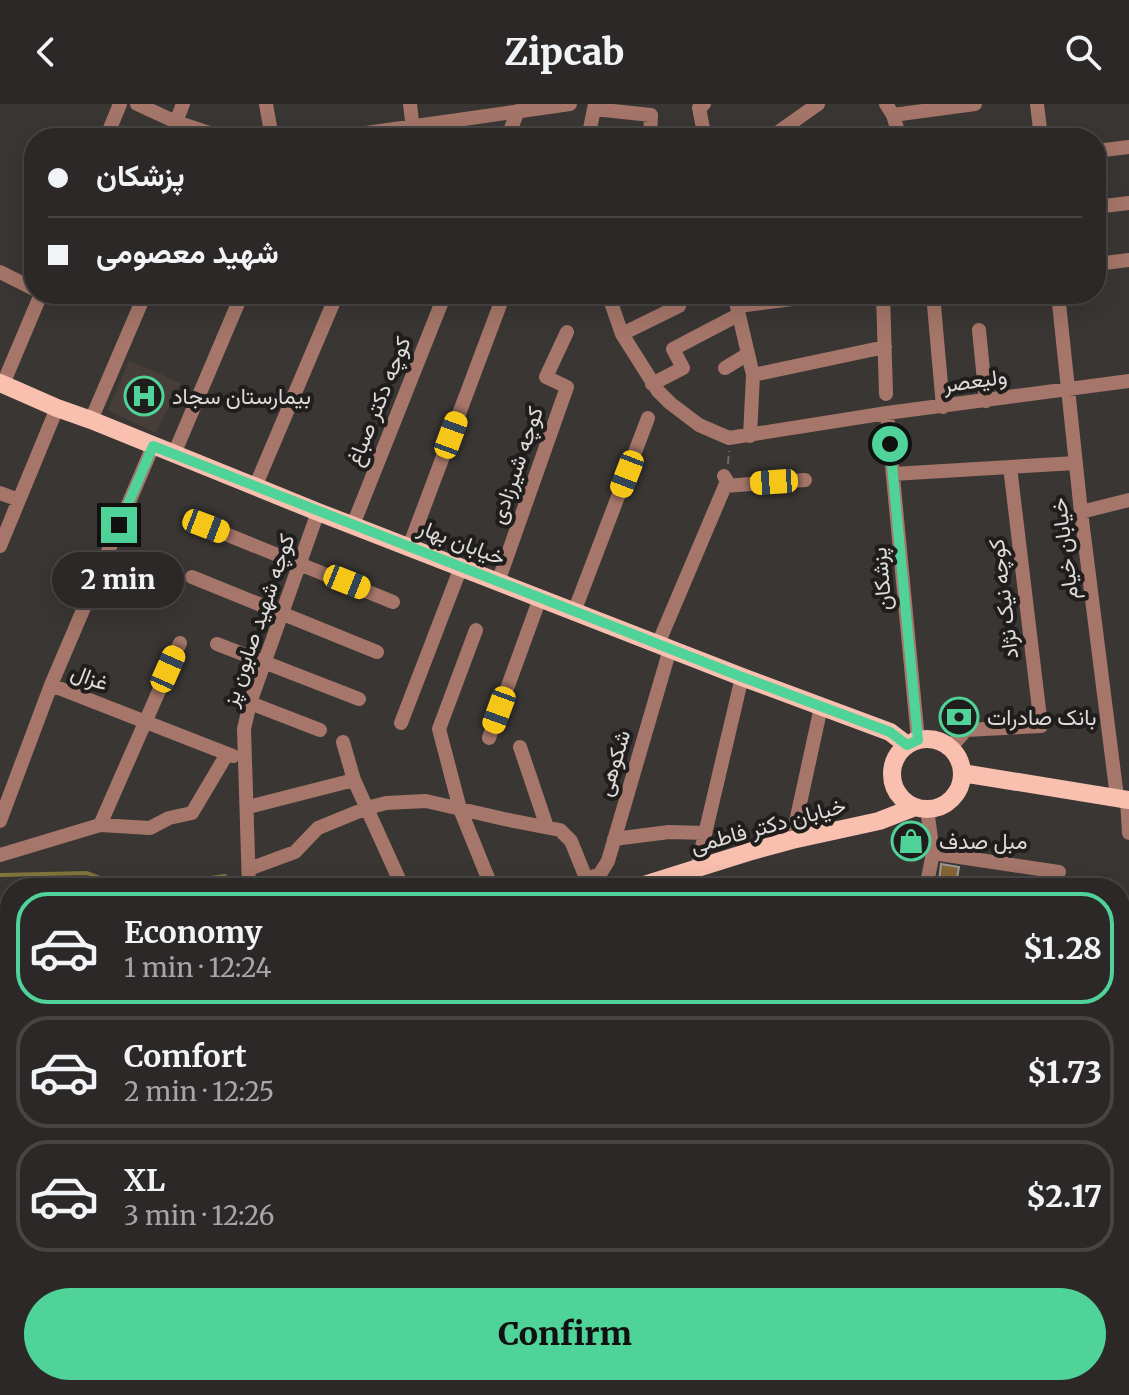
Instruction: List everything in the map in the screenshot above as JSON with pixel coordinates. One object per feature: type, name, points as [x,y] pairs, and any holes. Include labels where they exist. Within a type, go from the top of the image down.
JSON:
[{"type":"main road","name":"خیابان بهار","points":[[2,383],[318,512],[912,743]]},
{"type":"main road","points":[[938,741],[950,748],[962,773],[958,791],[952,799],[936,808],[921,808],[904,801],[896,792],[892,780],[894,763],[901,751],[912,743],[938,741]]},
{"type":"main road","points":[[962,773],[1124,799]]},
{"type":"main road","name":"خیابان دکتر فاطمی","points":[[666,878],[792,840],[879,821],[921,808]]},
{"type":"street","points":[[110,128],[120,104]]},
{"type":"street","points":[[137,104],[194,128]]},
{"type":"street","points":[[176,122],[183,104]]},
{"type":"street","points":[[266,104],[270,128]]},
{"type":"street","points":[[410,104],[413,128]]},
{"type":"street","points":[[434,128],[570,104]]},
{"type":"street","points":[[784,128],[818,104]]},
{"type":"street","points":[[890,110],[975,104]]},
{"type":"street","points":[[1037,104],[1040,128]]},
{"type":"street","points":[[701,106],[704,128]]},
{"type":"street","points":[[590,128],[594,107],[651,115],[650,128]]},
{"type":"street","points":[[511,128],[518,111]]},
{"type":"street","points":[[1106,150],[1129,147]]},
{"type":"street","points":[[1106,206],[1129,203]]},
{"type":"street","points":[[1106,263],[1129,260]]},
{"type":"street","points":[[0,272],[24,284]]},
{"type":"street","points":[[2,383],[37,304]]},
{"type":"street","points":[[91,420],[141,304]]},
{"type":"street","points":[[174,454],[238,304]]},
{"type":"street","points":[[255,487],[333,304]]},
{"type":"street","name":"کوچه دکتر صباغ","points":[[353,525],[441,304]]},
{"type":"street","points":[[409,547],[500,304]]},
{"type":"street","points":[[612,304],[622,334],[652,384],[670,403],[699,425],[729,438]]},
{"type":"street","points":[[739,304],[753,375],[750,436]]},
{"type":"street","points":[[652,384],[683,368],[673,349],[742,310],[775,304]]},
{"type":"street","points":[[883,304],[886,394]]},
{"type":"street","points":[[934,304],[943,407]]},
{"type":"street","name":"خیابان خیام","points":[[1059,304],[1081,512],[1129,833]]},
{"type":"street","points":[[622,334],[679,306]]},
{"type":"street","points":[[979,330],[986,401]]},
{"type":"street","name":"کوچه شیرزادی","points":[[498,582],[567,387],[546,377],[567,332]]},
{"type":"street","points":[[753,375],[885,347]]},
{"type":"street","points":[[725,368],[748,354]]},
{"type":"street","name":"ولیعصر","points":[[729,438],[887,413],[1129,381]]},
{"type":"street","points":[[0,546],[57,408]]},
{"type":"street","name":"پزشکان","points":[[887,413],[912,743]]},
{"type":"street","points":[[574,612],[648,418]]},
{"type":"street","points":[[0,821],[51,685],[153,446]]},
{"type":"street","points":[[893,474],[1076,463]]},
{"type":"street","name":"کوچه نیک نژاد","points":[[950,748],[966,730],[1041,726],[1010,467]]},
{"type":"street","points":[[725,481],[805,480]]},
{"type":"street","name":"شکوهی","points":[[595,878],[608,861],[664,647],[725,481]]},
{"type":"street","points":[[0,493],[19,500]]},
{"type":"street","points":[[1081,512],[1129,500]]},
{"type":"street","name":"کوچه شهید صابون پز","points":[[249,878],[244,729],[250,703],[318,512]]},
{"type":"street","points":[[206,526],[393,602]]},
{"type":"street","points":[[401,723],[461,567]]},
{"type":"street","points":[[192,577],[377,652]]},
{"type":"street","points":[[489,738],[540,598]]},
{"type":"street","points":[[476,630],[439,729],[460,809],[488,878]]},
{"type":"street","points":[[100,825],[180,643]]},
{"type":"street","points":[[217,644],[359,699]]},
{"type":"street","points":[[697,868],[742,677]]},
{"type":"street","name":"غزال","points":[[51,685],[247,762]]},
{"type":"street","points":[[250,703],[320,730]]},
{"type":"street","points":[[792,840],[821,707]]},
{"type":"street","points":[[343,742],[354,780],[398,878]]},
{"type":"street","points":[[520,747],[547,827]]},
{"type":"street","points":[[0,855],[100,825],[150,828],[169,818],[192,813],[227,754]]},
{"type":"street","points":[[248,807],[354,780]]},
{"type":"street","points":[[249,869],[295,852],[318,828],[367,808],[386,803],[426,801],[560,830],[571,841],[586,878]]},
{"type":"street","points":[[921,808],[933,853],[928,878]]},
{"type":"street","points":[[614,839],[669,832],[705,833]]},
{"type":"street","points":[[933,853],[1059,872]]},
{"type":"path","points":[[725,481],[729,438]]},
{"type":"shaded area","name":"بیمارستان سجاد","points":[[129,361],[181,383],[156,433],[108,410]]},
{"type":"building","points":[[941,864],[959,867],[957,878],[939,878]]},
{"type":"waterway","points":[[0,875],[87,873],[100,878]]},
{"type":"waterway","points":[[211,878],[225,876]]},
{"type":"place","name":"بیمارستان سجاد","points":[[144,396]]},
{"type":"place","name":"بانک صادرات","points":[[959,717]]},
{"type":"place","name":"مبل صدف","points":[[911,841]]},
{"type":"route","points":[[119,525],[153,446],[890,732],[907,745],[918,740],[890,444]]}]
